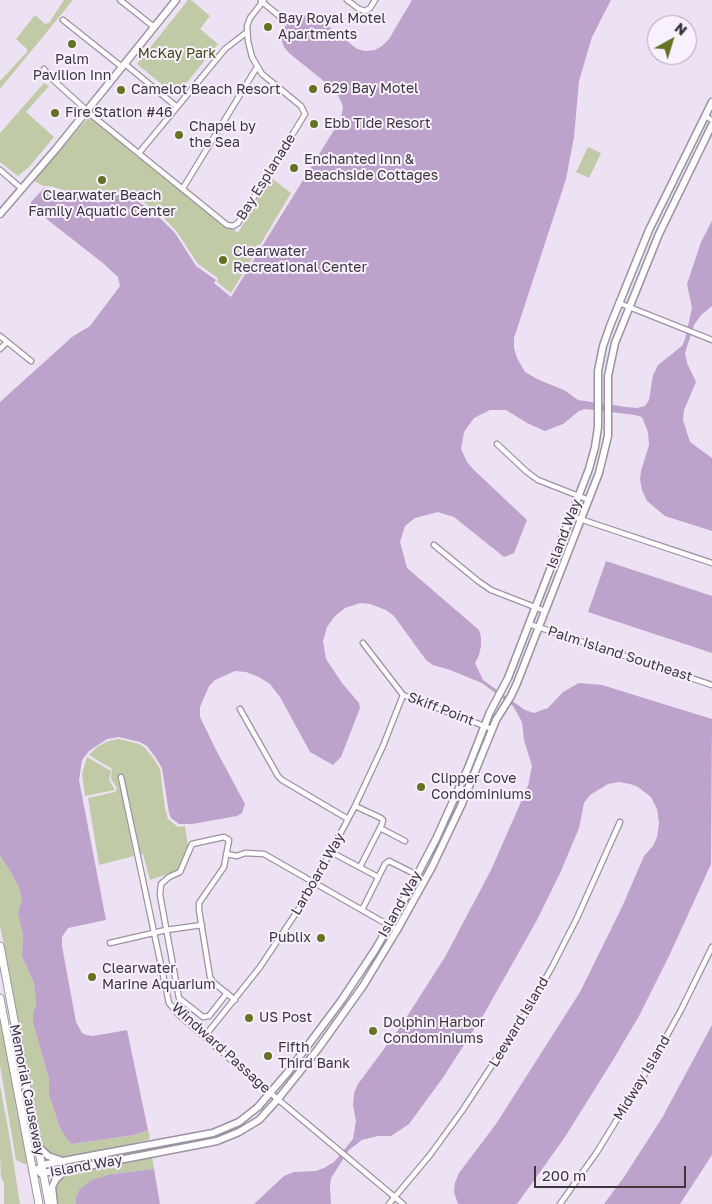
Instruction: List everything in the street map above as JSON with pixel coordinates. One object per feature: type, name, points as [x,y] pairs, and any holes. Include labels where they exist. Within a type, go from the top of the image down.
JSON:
[{"type":"main road","name":"Memorial Causeway","points":[[0,946],[49,1204]]},
{"type":"main road","name":"Memorial Causeway","points":[[0,999],[39,1204]]},
{"type":"street","points":[[120,0],[154,28]]},
{"type":"street","points":[[0,214],[88,110],[176,0]]},
{"type":"street","points":[[139,153],[224,50],[247,32],[250,18],[262,0],[283,19]]},
{"type":"street","points":[[347,0],[362,11],[368,10],[375,0]]},
{"type":"street","points":[[63,20],[177,106]]},
{"type":"street","name":"Bay Esplanade","points":[[44,69],[50,77],[139,153],[227,225],[233,226],[238,223],[304,116],[305,111],[302,106],[269,80],[257,67],[250,49],[247,32]]},
{"type":"street","points":[[182,188],[257,67]]},
{"type":"street","name":"Island Way","points":[[33,1172],[42,1166],[66,1160],[186,1138],[227,1128],[249,1115],[271,1093],[341,1001],[389,926],[436,838],[468,768],[484,726],[502,690],[536,607],[589,469],[598,427],[598,371],[610,326],[649,230],[712,102]]},
{"type":"street","points":[[705,116],[712,120]]},
{"type":"street","name":"Island Way","points":[[33,1172],[44,1174],[223,1140],[252,1125],[278,1099],[349,1006],[397,930],[444,843],[474,776],[492,729],[511,696],[589,500],[605,451],[609,414],[608,376],[615,343],[659,234],[712,125]]},
{"type":"street","points":[[684,158],[693,163]]},
{"type":"street","points":[[0,170],[22,188]]},
{"type":"street","points":[[619,303],[712,340]]},
{"type":"street","points":[[0,336],[31,361]]},
{"type":"street","points":[[0,349],[7,342]]},
{"type":"street","points":[[497,444],[538,480],[589,500]]},
{"type":"street","points":[[571,516],[712,563]]},
{"type":"street","points":[[434,545],[491,590],[546,611]]},
{"type":"street","name":"Palm Island Southeast","points":[[529,624],[712,684]]},
{"type":"street","name":"Skiff Point","points":[[363,643],[402,695],[492,729]]},
{"type":"street","name":"Larboard Way","points":[[206,1036],[235,1000],[286,929],[314,882],[355,806],[383,746],[402,695]]},
{"type":"street","points":[[240,709],[278,776],[348,819]]},
{"type":"street","name":"Windward Passage","points":[[121,777],[168,1003],[178,1014],[403,1204]]},
{"type":"street","points":[[355,806],[383,820],[360,867]]},
{"type":"street","name":"Leeward Island","points":[[389,1204],[462,1111],[523,1018],[577,918],[620,822]]},
{"type":"street","points":[[380,828],[405,840]]},
{"type":"street","points":[[227,994],[209,1016],[203,1018],[179,998],[160,895],[161,884],[169,877],[180,872],[192,844],[224,837],[229,840],[224,867],[199,903],[210,976],[213,982],[235,1000]]},
{"type":"street","points":[[436,838],[444,843]]},
{"type":"street","points":[[331,852],[378,877]]},
{"type":"street","points":[[226,854],[237,856],[245,853],[264,854],[397,930]]},
{"type":"street","points":[[362,910],[385,864],[389,861],[417,875]]},
{"type":"street","points":[[110,943],[166,930],[202,925]]},
{"type":"street","name":"Midway Island","points":[[560,1204],[597,1152],[650,1067],[712,947]]},
{"type":"street","points":[[0,999],[10,999]]},
{"type":"street","points":[[38,1146],[48,1156],[66,1160]]},
{"type":"street","points":[[54,1204],[52,1187],[56,1179],[67,1170]]},
{"type":"green space","points":[[64,0],[73,0],[0,89],[0,81],[27,52],[27,49],[16,39],[35,15],[45,24],[49,23]]},
{"type":"green space","name":"McKay Park","points":[[188,0],[191,0],[210,16],[200,29],[218,44],[176,96],[137,64]]},
{"type":"green space","points":[[44,83],[49,86],[26,112],[54,137],[28,168],[18,176],[0,162],[0,133]]},
{"type":"green space","points":[[89,117],[225,227],[233,229],[238,233],[270,177],[291,193],[260,245],[253,249],[252,251],[255,254],[231,293],[217,282],[218,278],[198,264],[177,232],[164,218],[126,191],[109,196],[105,194],[99,200],[43,186],[33,180]]},
{"type":"green space","points":[[588,147],[601,153],[589,178],[576,172]]},
{"type":"green space","points":[[119,739],[139,744],[154,759],[160,769],[168,819],[178,827],[185,826],[188,847],[178,870],[150,880],[143,854],[140,855],[123,774],[118,776],[134,856],[99,865],[88,798],[115,792],[117,788],[111,779],[112,769],[89,755],[97,747],[108,741]]},
{"type":"green space","points":[[87,757],[111,771],[109,780],[115,790],[85,796],[82,774]]},
{"type":"green space","points":[[0,856],[11,872],[22,899],[18,913],[23,936],[22,956],[34,983],[36,1006],[33,1023],[49,1079],[49,1095],[60,1128],[72,1144],[134,1135],[148,1130],[150,1137],[148,1140],[134,1143],[134,1145],[57,1157],[52,1156],[42,1147],[0,925]]},
{"type":"green space","points":[[0,1011],[28,1163],[24,1164],[16,1160],[0,1066]]},
{"type":"green space","points":[[0,1085],[20,1204],[4,1204],[4,1183],[1,1177],[0,1155]]},
{"type":"green space","points":[[152,1156],[154,1169],[112,1174],[76,1197],[76,1204],[56,1204],[54,1185],[68,1172]]},
{"type":"shaded area","points":[[412,0],[611,0],[592,37],[579,81],[574,137],[566,179],[514,338],[517,358],[525,372],[564,390],[578,400],[637,408],[645,406],[649,400],[653,375],[658,365],[682,346],[685,339],[692,308],[687,284],[701,242],[712,221],[712,306],[701,315],[694,325],[685,353],[687,363],[696,382],[684,410],[683,420],[690,442],[712,458],[712,531],[665,516],[647,501],[640,479],[649,445],[648,432],[642,417],[585,409],[579,411],[563,424],[545,431],[506,410],[490,410],[474,418],[464,432],[461,449],[467,462],[474,470],[527,520],[514,553],[504,557],[454,517],[438,512],[415,518],[405,526],[400,542],[407,568],[479,630],[481,646],[475,663],[483,680],[525,710],[534,713],[548,708],[563,692],[579,683],[602,685],[712,719],[711,864],[639,1016],[565,1137],[517,1204],[458,1204],[454,1192],[455,1183],[459,1173],[496,1124],[580,992],[622,907],[644,856],[653,846],[657,837],[659,823],[657,809],[651,797],[638,787],[630,784],[619,782],[608,784],[590,795],[584,803],[579,828],[537,920],[484,1014],[442,1079],[409,1124],[391,1136],[378,1136],[362,1140],[349,1150],[331,1178],[331,1204],[254,1204],[284,1176],[294,1172],[316,1171],[334,1162],[353,1139],[356,1121],[353,1105],[354,1093],[358,1084],[401,1026],[445,957],[491,870],[528,786],[532,766],[524,740],[522,722],[513,706],[482,683],[433,665],[426,660],[394,616],[386,610],[370,604],[360,603],[345,608],[335,616],[327,627],[323,641],[326,659],[342,683],[359,703],[360,708],[341,757],[333,765],[310,752],[280,697],[270,684],[246,672],[235,671],[215,680],[209,686],[200,707],[200,717],[245,804],[242,813],[237,816],[192,824],[179,824],[171,818],[169,813],[162,768],[147,746],[140,742],[119,737],[107,739],[89,751],[82,760],[79,780],[106,920],[68,928],[62,937],[62,946],[76,1022],[82,1033],[93,1036],[127,1030],[148,1130],[134,1135],[72,1144],[60,1128],[49,1095],[49,1079],[33,1023],[33,1014],[36,1006],[34,983],[22,956],[23,936],[18,913],[22,899],[11,872],[0,856],[0,402],[72,337],[90,326],[120,286],[118,277],[104,264],[30,206],[31,202],[44,188],[99,203],[105,197],[109,198],[125,194],[145,206],[162,220],[175,233],[196,266],[216,280],[214,283],[231,297],[258,253],[255,250],[257,247],[261,248],[339,122],[342,114],[343,106],[336,91],[284,47],[281,38],[284,28],[289,21],[297,16],[313,16],[357,49],[365,51],[375,50],[389,39]]},
{"type":"shaded area","points":[[606,561],[712,596],[712,653],[588,612]]},
{"type":"shaded area","points":[[712,1025],[712,1155],[680,1204],[604,1204],[662,1118]]},
{"type":"shaded area","points":[[154,1169],[160,1204],[76,1204],[76,1197],[80,1189],[92,1180],[112,1174]]},
{"type":"place","name":"Bay Royal Motel Apartments","points":[[268,27]]},
{"type":"place","name":"Palm Pavilion Inn","points":[[72,44]]},
{"type":"place","name":"629 Bay Motel","points":[[313,89]]},
{"type":"place","name":"Camelot Beach Resort","points":[[121,90]]},
{"type":"place","name":"Fire Station #46","points":[[55,113]]},
{"type":"place","name":"Ebb Tide Resort","points":[[314,124]]},
{"type":"place","name":"Chapel by the Sea","points":[[179,135]]},
{"type":"place","name":"Enchanted Inn & Beachside Cottages","points":[[294,168]]},
{"type":"place","name":"Clearwater Beach Family Aquatic Center","points":[[102,180]]},
{"type":"place","name":"Clearwater Recreational Center","points":[[223,260]]},
{"type":"place","name":"Clipper Cove Condominiums","points":[[421,787]]},
{"type":"place","name":"Publix","points":[[321,938]]},
{"type":"place","name":"Clearwater Marine Aquarium","points":[[92,977]]},
{"type":"place","name":"US Post","points":[[249,1018]]},
{"type":"place","name":"Dolphin Harbor Condominiums","points":[[373,1031]]},
{"type":"place","name":"Fifth Third Bank","points":[[268,1056]]}]
